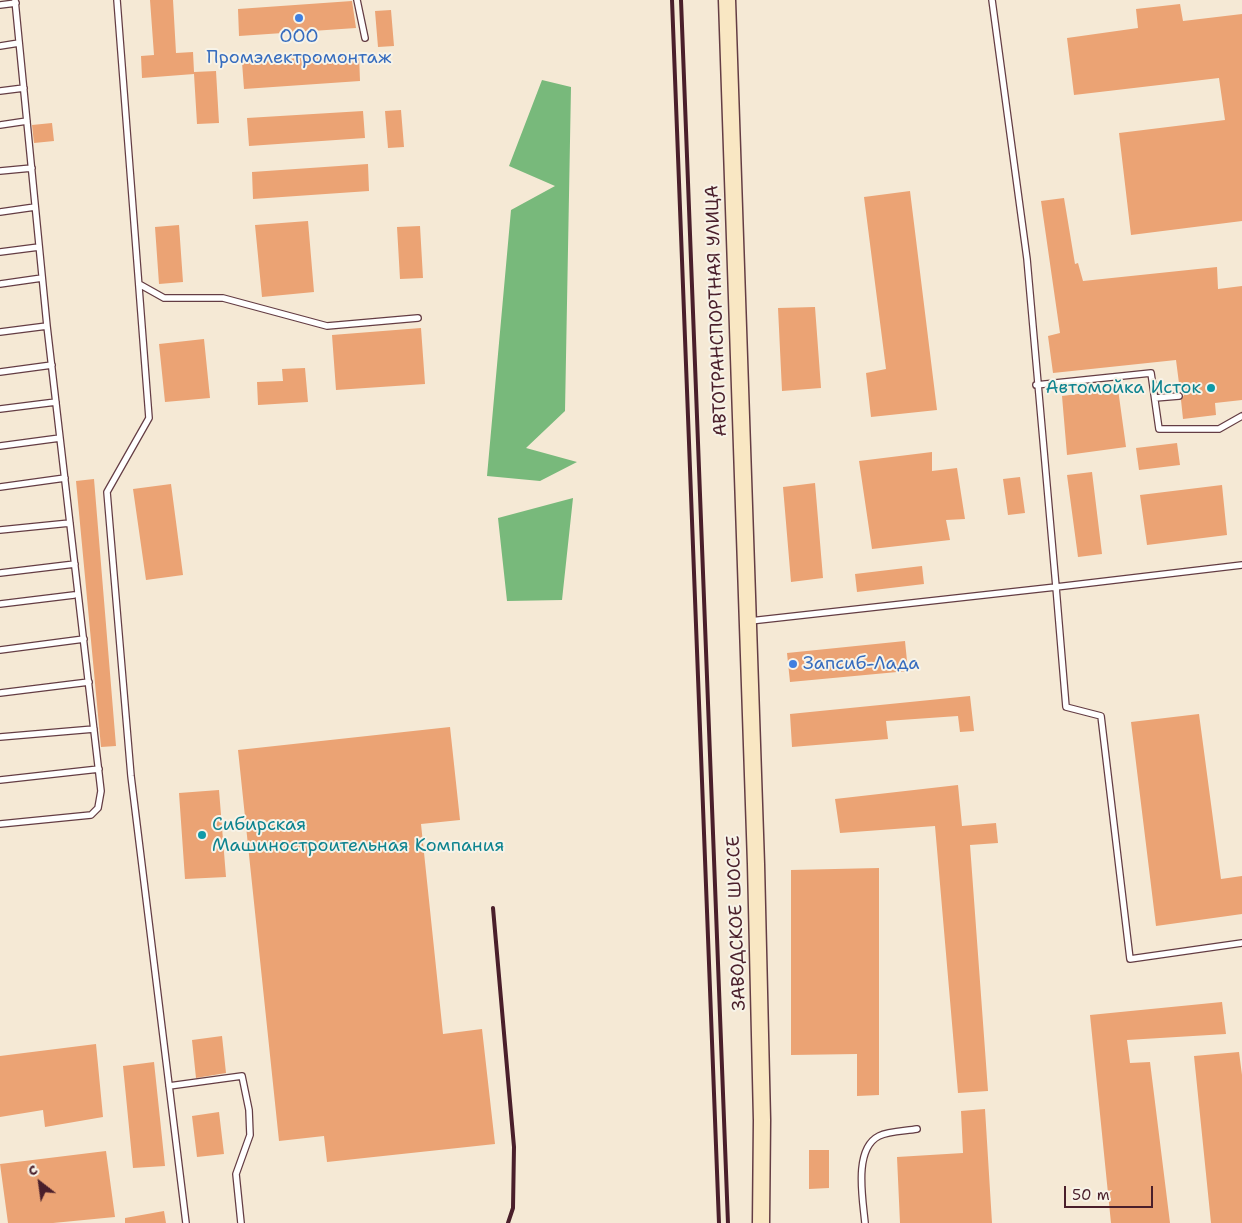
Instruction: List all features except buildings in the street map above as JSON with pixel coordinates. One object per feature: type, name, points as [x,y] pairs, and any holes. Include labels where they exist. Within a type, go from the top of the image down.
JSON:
[{"type":"main road","name":"АВТОТРАНСПОРТНАЯ УЛИЦА","points":[[727,0],[748,622]]},
{"type":"main road","name":"ЗАВОДСКОЕ ШОССЕ","points":[[748,622],[762,1120],[761,1223]]},
{"type":"lane","points":[[117,0],[149,418],[107,492],[131,776],[186,1223]]},
{"type":"lane","points":[[357,0],[365,38]]},
{"type":"lane","points":[[992,0],[1027,258],[1036,385],[1066,708],[1101,716],[1130,959],[1242,943]]},
{"type":"lane","points":[[0,5],[15,1],[47,326],[102,791],[98,808],[91,815],[0,824]]},
{"type":"lane","points":[[0,46],[20,43]]},
{"type":"lane","points":[[0,91],[24,88]]},
{"type":"lane","points":[[0,125],[27,121]]},
{"type":"lane","points":[[0,171],[32,168]]},
{"type":"lane","points":[[0,212],[36,207]]},
{"type":"lane","points":[[0,252],[39,246]]},
{"type":"lane","points":[[0,284],[42,278]]},
{"type":"lane","points":[[139,284],[164,298],[223,298],[327,326],[418,318]]},
{"type":"lane","points":[[0,332],[47,326]]},
{"type":"lane","points":[[0,372],[52,365]]},
{"type":"lane","points":[[1036,385],[1152,373],[1159,429],[1220,429],[1242,416]]},
{"type":"lane","points":[[1155,398],[1179,396]]},
{"type":"lane","points":[[0,409],[56,402]]},
{"type":"lane","points":[[0,446],[60,438]]},
{"type":"lane","points":[[0,487],[65,478]]},
{"type":"lane","points":[[0,530],[70,523]]},
{"type":"lane","points":[[0,572],[75,564]]},
{"type":"lane","points":[[748,622],[1242,565]]},
{"type":"lane","points":[[0,604],[74,595]]},
{"type":"lane","points":[[0,650],[84,640]]},
{"type":"lane","points":[[0,693],[89,682]]},
{"type":"lane","points":[[0,737],[94,728]]},
{"type":"lane","points":[[0,780],[99,769]]},
{"type":"lane","points":[[170,1086],[242,1076],[249,1110],[250,1135],[236,1174],[241,1223]]},
{"type":"lane","points":[[865,1223],[861,1174],[868,1146],[879,1136],[917,1128]]},
{"type":"green space","points":[[542,80],[571,87],[565,411],[526,448],[577,462],[540,481],[487,476],[511,210],[555,186],[509,166]]},
{"type":"green space","points":[[573,498],[562,600],[507,601],[498,518]]},
{"type":"railway","points":[[672,0],[719,1223]]},
{"type":"railway","points":[[681,0],[728,1223]]},
{"type":"railway","points":[[493,908],[514,1147],[513,1208],[508,1223]]},
{"type":"place","name":"ООО Промэлектромонтаж","points":[[299,18]]},
{"type":"place","name":"Автомойка Исток","points":[[1211,388]]},
{"type":"place","name":"Запсиб-Лада","points":[[793,664]]},
{"type":"place","name":"Сибирская Машиностроительная Компания","points":[[202,835]]}]
